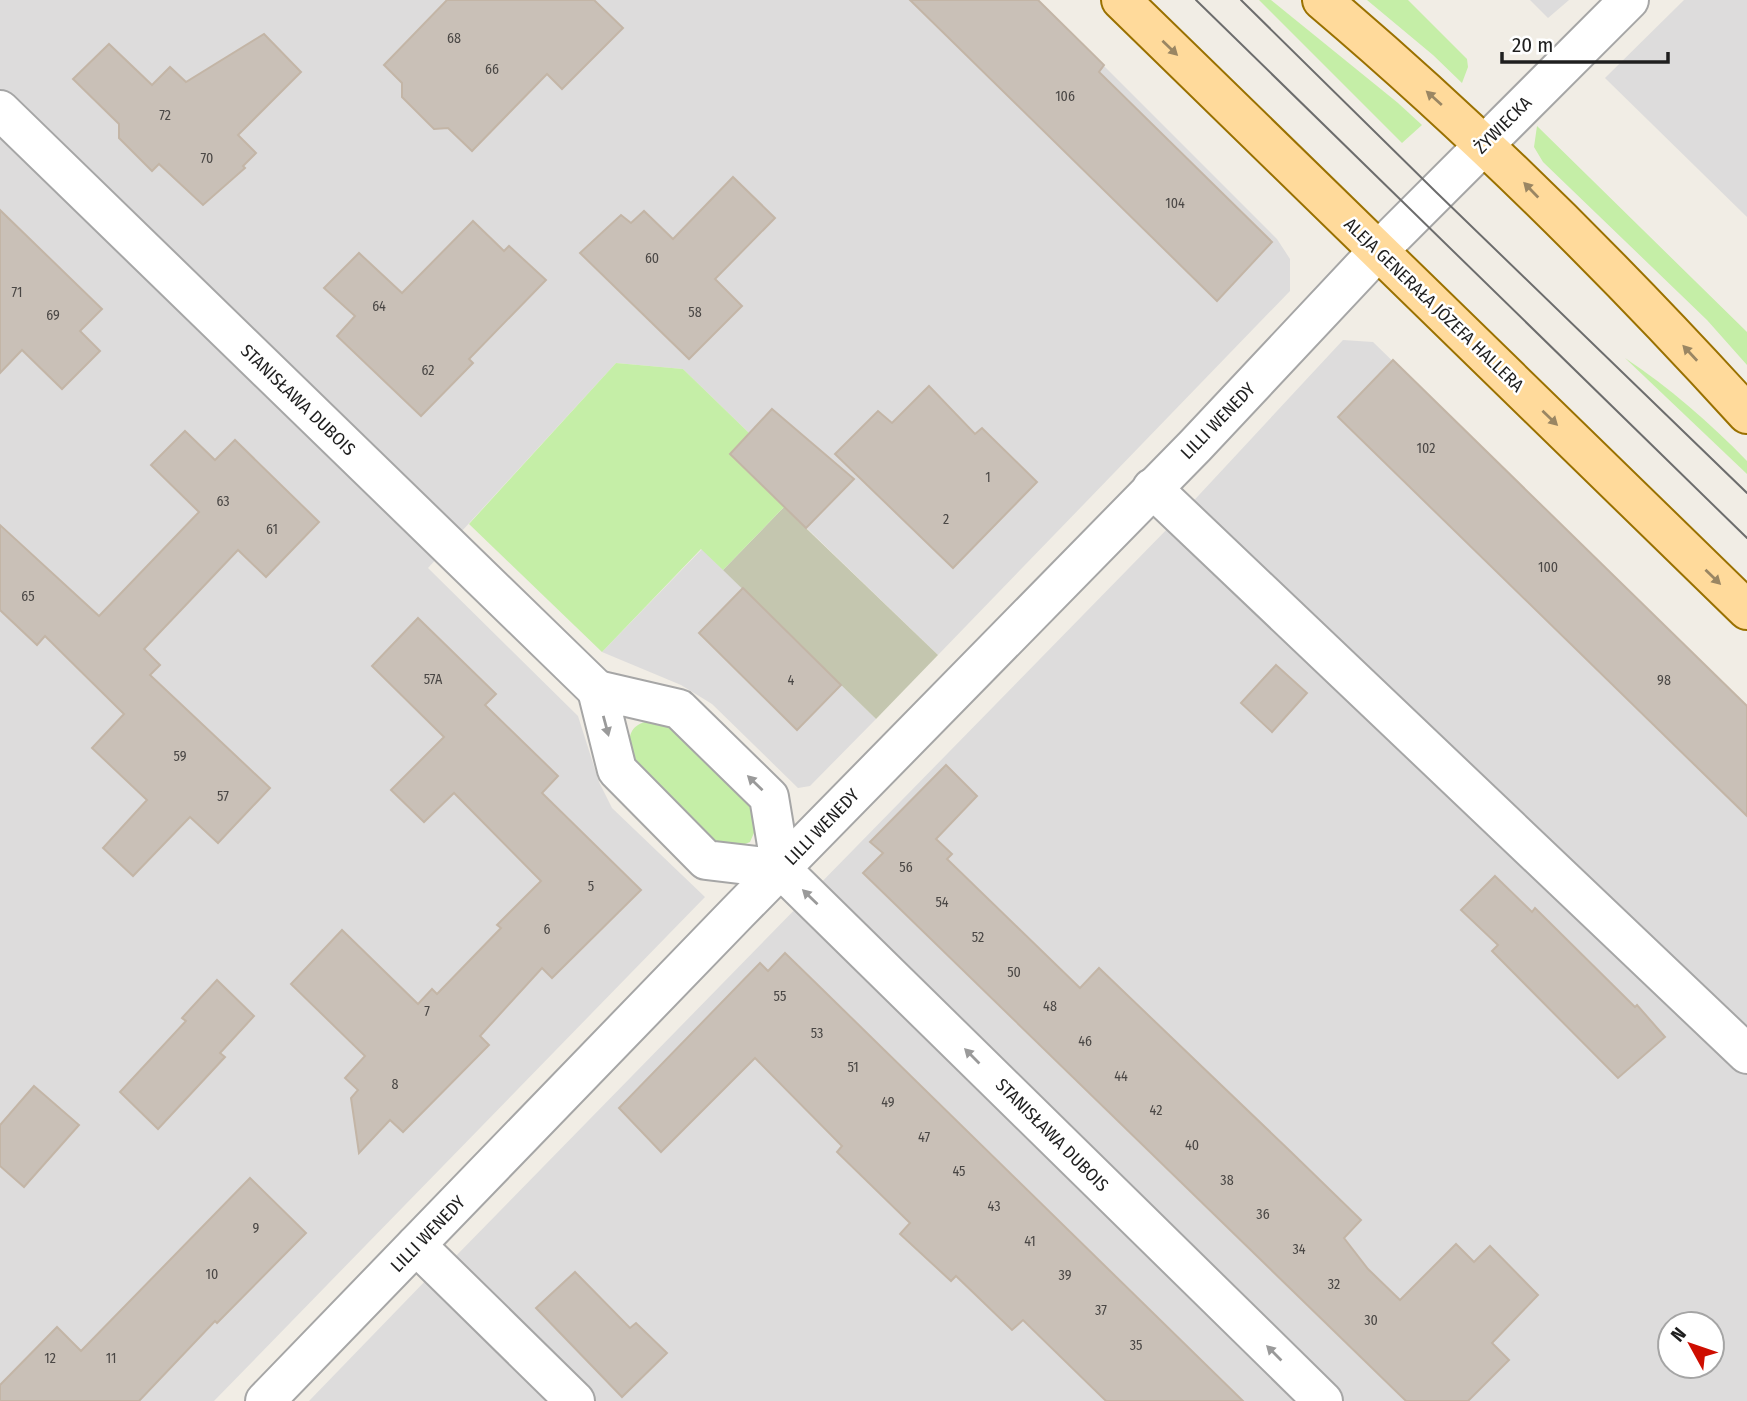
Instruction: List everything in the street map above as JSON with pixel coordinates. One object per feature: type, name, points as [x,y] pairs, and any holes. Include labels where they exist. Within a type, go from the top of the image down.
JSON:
[{"type":"main road","name":"ALEJA GENERAŁA JÓZEFA HALLERA","points":[[1121,0],[1747,610]]},
{"type":"main road","points":[[1322,0],[1485,144],[1747,414]]},
{"type":"street","name":"ŻYWIECKA","points":[[1378,251],[1629,0]]},
{"type":"street","name":"STANISŁAWA DUBOIS","points":[[0,110],[597,690]]},
{"type":"street","name":"LILLI WENEDY","points":[[265,1401],[1195,446],[1378,251]]},
{"type":"street","points":[[1153,488],[1747,1054]]},
{"type":"street","points":[[597,690],[679,709],[769,797],[781,869],[706,860],[617,770],[597,690]]},
{"type":"street","name":"STANISŁAWA DUBOIS","points":[[781,869],[1323,1401]]},
{"type":"street","points":[[416,1245],[575,1401]]},
{"type":"shaded area","points":[[0,0],[1038,0],[1277,239],[1290,259],[1290,291],[938,655],[730,454],[749,433],[683,369],[616,363],[428,568],[578,716],[599,782],[612,808],[705,897],[214,1401],[0,1401]]},
{"type":"shaded area","points":[[1530,0],[1569,0],[1548,18]]},
{"type":"shaded area","points":[[1684,0],[1747,0],[1747,217],[1605,78]]},
{"type":"shaded area","points":[[1343,340],[1373,342],[1747,706],[1747,1401],[309,1401],[430,1276],[451,1261],[1173,523]]},
{"type":"shaded area","points":[[784,507],[938,655],[876,719],[723,570]]},
{"type":"shaded area","points":[[702,549],[876,719],[810,786],[798,788],[712,704],[681,685],[602,652]]},
{"type":"green space","points":[[1259,0],[1271,0],[1422,125],[1402,143]]},
{"type":"green space","points":[[1367,0],[1408,0],[1467,59],[1468,67],[1462,83],[1433,55]]},
{"type":"green space","points":[[1537,126],[1747,332],[1747,365],[1707,320],[1543,162],[1534,147]]},
{"type":"green space","points":[[1625,358],[1673,393],[1718,433],[1747,461],[1747,474]]},
{"type":"green space","points":[[616,363],[683,369],[749,433],[730,454],[784,507],[723,570],[701,549],[602,652],[469,524]]},
{"type":"green space","points":[[645,722],[671,725],[753,804],[757,826],[750,842],[735,848],[719,846],[629,757],[632,731]]},
{"type":"building","points":[[447,0],[594,0],[623,28],[562,89],[547,74],[472,151],[448,128],[434,129],[402,97],[402,83],[384,65]]},
{"type":"building","points":[[910,0],[1038,0],[1104,65],[1099,72],[1272,242],[1217,301]]},
{"type":"building","points":[[264,34],[301,72],[238,135],[256,153],[243,166],[245,168],[203,205],[159,164],[152,171],[119,138],[119,124],[73,79],[109,44],[152,85],[170,67],[186,82]]},
{"type":"building","points":[[733,177],[775,218],[715,279],[742,306],[689,359],[580,253],[621,215],[631,223],[644,211],[673,239]]},
{"type":"building","points":[[0,210],[102,309],[80,331],[100,351],[62,389],[22,350],[0,373]]},
{"type":"building","points":[[473,221],[504,251],[509,246],[546,280],[469,359],[473,363],[421,416],[337,336],[355,316],[324,288],[359,253],[402,293]]},
{"type":"building","points":[[1393,360],[1747,706],[1747,816],[1338,417]]},
{"type":"building","points":[[929,386],[975,434],[982,428],[1037,482],[953,568],[835,454],[878,411],[892,423]]},
{"type":"building","points":[[772,409],[854,479],[806,528],[730,454]]},
{"type":"building","points":[[185,431],[215,460],[235,440],[319,522],[266,577],[238,550],[144,649],[160,665],[150,675],[270,788],[218,843],[190,817],[133,876],[103,848],[147,800],[92,748],[124,714],[45,636],[37,645],[0,610],[0,525],[99,616],[199,512],[151,465]]},
{"type":"building","points":[[743,588],[841,685],[797,730],[699,633]]},
{"type":"building","points":[[418,618],[496,694],[485,705],[558,776],[542,793],[641,890],[552,978],[542,968],[480,1036],[489,1045],[403,1132],[390,1120],[359,1153],[351,1098],[358,1090],[345,1078],[365,1056],[291,984],[342,930],[418,1004],[432,989],[437,994],[501,928],[497,925],[541,881],[454,793],[424,822],[391,790],[444,737],[372,666]]},
{"type":"building","points":[[1276,665],[1307,693],[1272,732],[1241,703]]},
{"type":"building","points":[[946,765],[977,796],[936,839],[952,854],[947,859],[1080,988],[1099,968],[1361,1220],[1344,1238],[1368,1269],[1400,1300],[1456,1244],[1474,1262],[1490,1246],[1538,1295],[1492,1343],[1509,1360],[1468,1401],[1406,1401],[863,873],[883,853],[870,842]]},
{"type":"building","points":[[1495,876],[1532,912],[1535,908],[1635,1007],[1637,1005],[1665,1037],[1618,1078],[1492,951],[1498,945],[1461,910]]},
{"type":"building","points":[[785,953],[1243,1401],[1106,1401],[1023,1320],[1012,1330],[956,1276],[951,1281],[900,1234],[910,1223],[837,1152],[842,1146],[755,1058],[661,1152],[619,1108],[760,963],[768,971]]},
{"type":"building","points":[[217,980],[254,1016],[220,1053],[225,1057],[158,1129],[120,1092],[186,1021],[182,1018]]},
{"type":"building","points":[[34,1086],[79,1125],[24,1187],[0,1166],[0,1125]]},
{"type":"building","points":[[250,1178],[306,1233],[217,1323],[215,1321],[139,1401],[0,1401],[0,1385],[57,1327],[81,1351]]},
{"type":"building","points":[[575,1272],[630,1328],[636,1323],[667,1353],[622,1397],[536,1308]]},
{"type":"tram line","points":[[1196,0],[1747,538]]},
{"type":"tram line","points":[[1241,0],[1747,493]]}]
